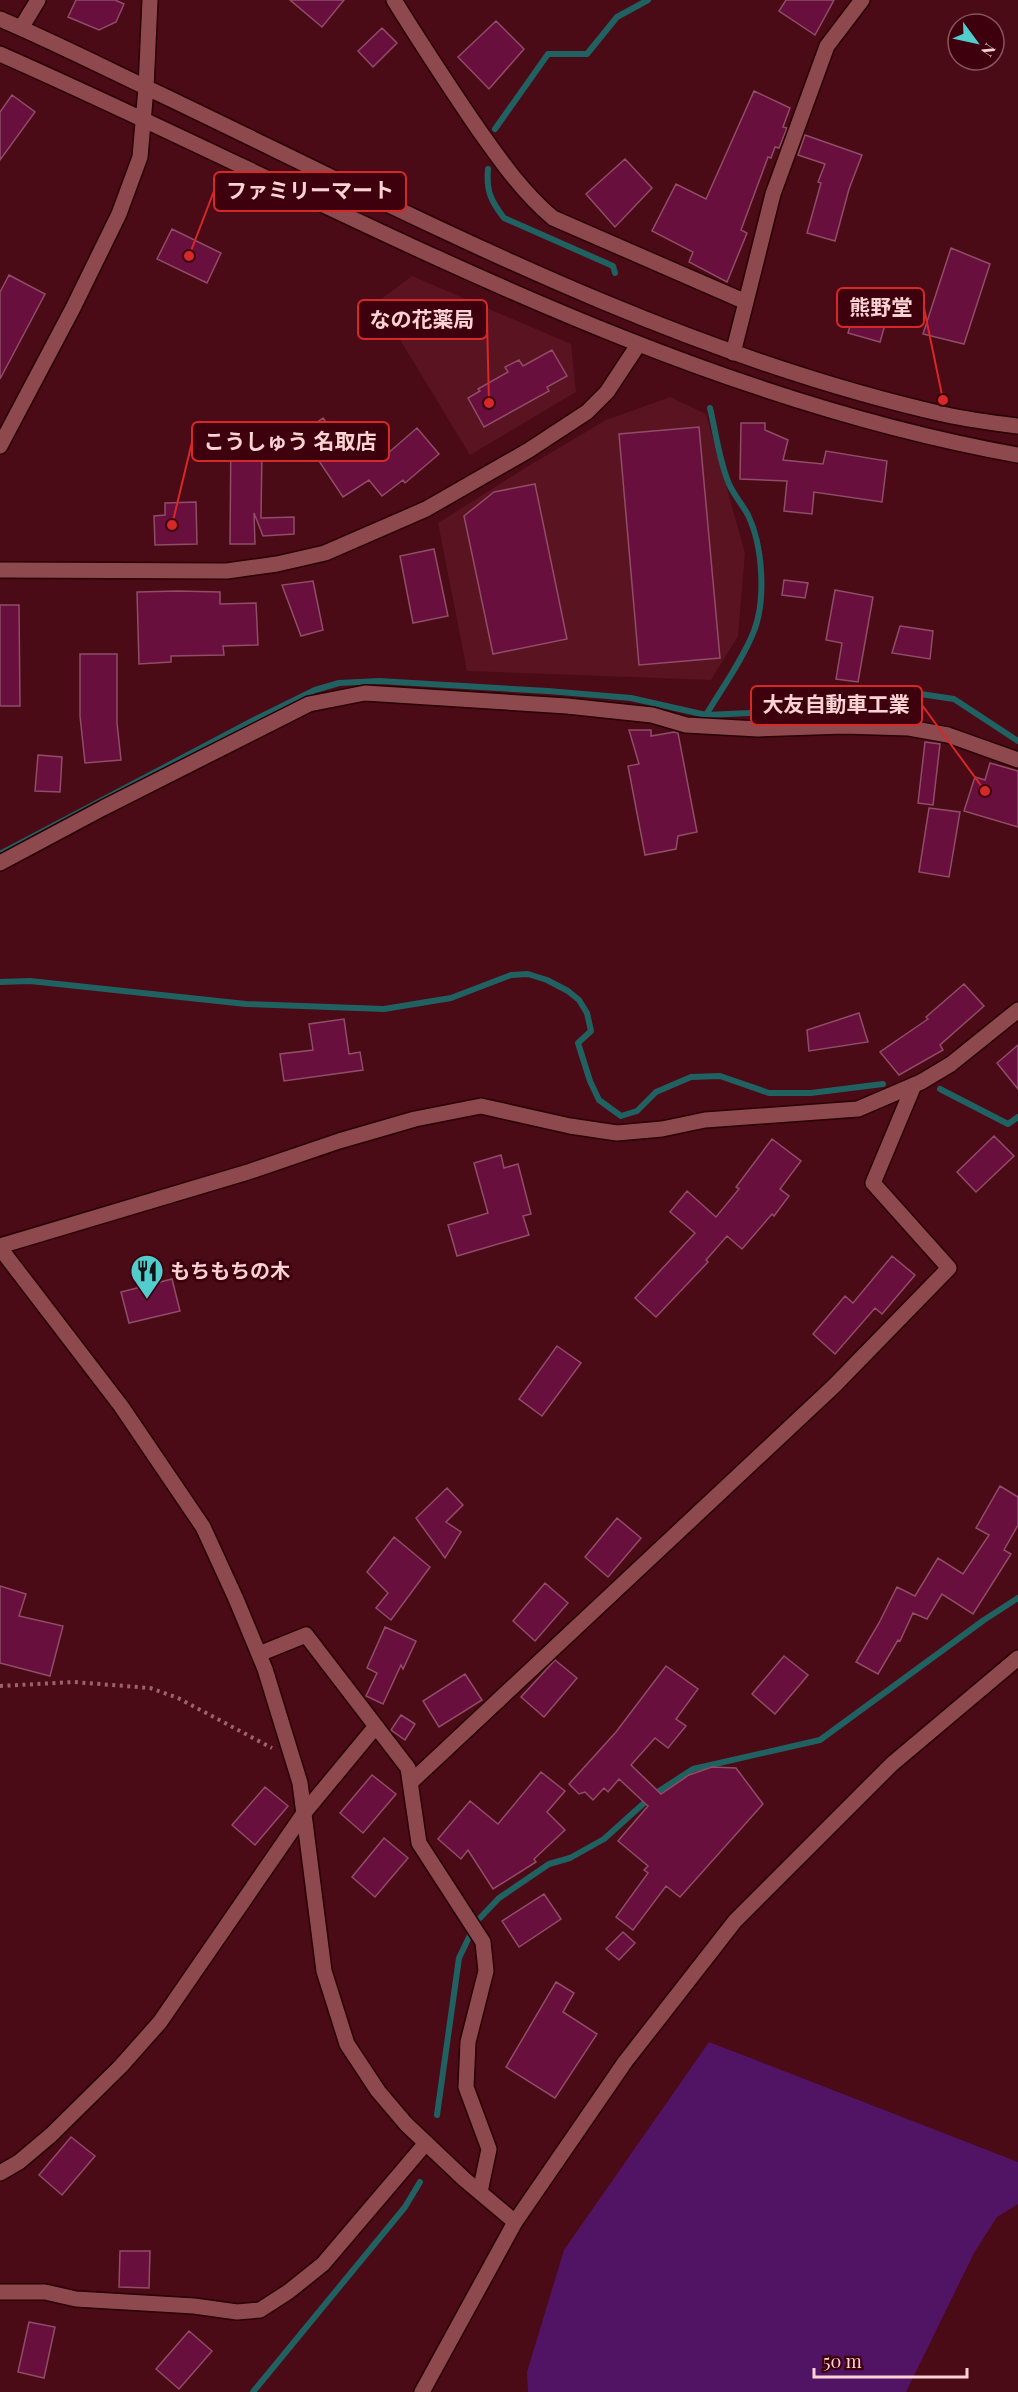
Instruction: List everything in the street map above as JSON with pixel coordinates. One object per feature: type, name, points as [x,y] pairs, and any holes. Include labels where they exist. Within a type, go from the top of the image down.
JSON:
[{"type":"street","points":[[21,28],[38,0]]},
{"type":"street","points":[[0,446],[73,308],[119,214],[140,158],[150,0]]},
{"type":"street","points":[[394,0],[502,164],[539,207],[553,218],[746,302]]},
{"type":"street","points":[[733,353],[773,194],[827,46],[862,0]]},
{"type":"street","points":[[0,19],[441,229],[648,322],[733,353],[830,384],[948,415],[1018,426]]},
{"type":"street","points":[[0,54],[142,117],[495,284],[638,345],[810,406],[889,428],[1018,455]]},
{"type":"street","points":[[0,570],[227,571],[277,564],[326,553],[426,509],[529,450],[587,412],[607,392],[638,345]]},
{"type":"street","points":[[0,863],[309,704],[365,693],[577,707],[652,716],[686,725],[759,729],[844,726],[909,728],[948,735],[1018,760]]},
{"type":"street","points":[[515,2222],[406,2124],[378,2091],[347,2044],[324,1971],[300,1783],[259,1654],[203,1527],[121,1406],[0,1247],[248,1172],[339,1141],[415,1119],[470,1108],[482,1107],[570,1126],[617,1132],[662,1129],[716,1119],[770,1114],[820,1114],[858,1110],[914,1085],[951,1064],[1018,1010]]},
{"type":"street","points":[[410,1784],[591,1616],[695,1514],[834,1386],[949,1268],[873,1183],[914,1085]]},
{"type":"street","points":[[259,1654],[306,1635],[408,1768],[419,1843],[483,1942],[486,1971],[468,2042],[466,2087],[489,2149],[480,2192]]},
{"type":"street","points":[[422,2392],[515,2222],[625,2062],[735,1921],[892,1764],[1018,1658]]},
{"type":"street","points":[[0,2173],[19,2162],[51,2135],[121,2066],[160,2022],[304,1813],[376,1726]]},
{"type":"street","points":[[0,2292],[45,2292],[76,2299],[194,2306],[237,2312],[260,2310],[288,2292],[323,2264],[426,2143]]},
{"type":"path","points":[[0,1686],[74,1682],[150,1688],[178,1698],[266,1746],[291,1755]]},
{"type":"shaded area","points":[[412,276],[571,344],[576,392],[470,455],[377,302]]},
{"type":"shaded area","points":[[670,397],[706,414],[745,553],[738,636],[711,680],[467,671],[438,523],[606,420]]},
{"type":"shaded area","points":[[709,2042],[1018,2162],[1018,2204],[997,2217],[974,2253],[906,2392],[528,2392],[527,2372],[564,2250]]},
{"type":"building","points":[[76,0],[115,0],[124,4],[116,22],[99,30],[68,17]]},
{"type":"building","points":[[290,0],[344,0],[322,27]]},
{"type":"building","points":[[786,0],[834,0],[815,35],[779,11]]},
{"type":"building","points":[[496,21],[524,49],[489,89],[458,57]]},
{"type":"building","points":[[382,28],[397,43],[373,67],[358,51]]},
{"type":"building","points":[[754,91],[790,108],[783,127],[787,128],[779,148],[775,147],[771,158],[768,157],[741,230],[747,233],[727,282],[689,262],[693,252],[652,231],[676,184],[706,199]]},
{"type":"building","points":[[12,95],[35,112],[0,160],[0,112]]},
{"type":"building","points":[[805,135],[862,155],[849,189],[835,241],[807,233],[821,183],[818,182],[825,164],[798,155]]},
{"type":"building","points":[[625,159],[652,188],[615,227],[586,194]]},
{"type":"building","points":[[172,229],[221,253],[207,283],[157,259]]},
{"type":"building","points":[[951,248],[990,264],[964,344],[923,334]]},
{"type":"building","points":[[9,275],[45,294],[0,379],[0,292]]},
{"type":"building","points":[[859,295],[891,304],[880,342],[848,333]]},
{"type":"building","points":[[552,350],[567,376],[547,387],[549,391],[484,427],[468,398],[480,391],[478,389],[508,372],[505,367],[519,360],[523,366]]},
{"type":"building","points":[[323,418],[344,449],[362,437],[379,461],[417,428],[439,454],[405,483],[403,480],[382,496],[369,480],[343,497],[301,434]]},
{"type":"building","points":[[741,423],[765,423],[765,430],[788,440],[783,460],[823,464],[826,451],[887,461],[882,502],[814,492],[812,514],[784,511],[787,481],[740,479]]},
{"type":"building","points":[[699,427],[720,658],[639,665],[619,434]]},
{"type":"building","points":[[231,428],[248,428],[248,449],[262,449],[261,518],[294,517],[294,534],[263,536],[254,513],[255,544],[230,544]]},
{"type":"building","points":[[535,484],[567,639],[493,654],[464,516],[494,492]]},
{"type":"building","points":[[196,502],[197,544],[155,545],[154,516],[165,515],[165,503]]},
{"type":"building","points":[[434,549],[448,616],[413,623],[400,556]]},
{"type":"building","points":[[784,580],[808,583],[805,598],[782,595]]},
{"type":"building","points":[[313,581],[323,630],[301,636],[282,585]]},
{"type":"building","points":[[835,590],[873,597],[858,682],[836,679],[842,643],[826,640]]},
{"type":"building","points":[[137,592],[220,592],[220,604],[256,603],[258,645],[223,646],[224,655],[171,656],[171,662],[139,664]]},
{"type":"building","points":[[0,605],[19,605],[20,706],[0,706]]},
{"type":"building","points":[[900,626],[933,631],[930,659],[892,653]]},
{"type":"building","points":[[80,654],[117,654],[117,723],[121,760],[85,763],[80,716]]},
{"type":"building","points":[[629,730],[651,730],[651,736],[678,733],[697,832],[678,836],[676,849],[645,855],[628,766],[639,764]]},
{"type":"building","points":[[925,742],[940,744],[933,805],[918,803]]},
{"type":"building","points":[[38,755],[62,757],[60,792],[35,791]]},
{"type":"building","points":[[990,763],[1018,771],[1018,827],[964,811],[975,777],[985,780]]},
{"type":"building","points":[[929,808],[960,812],[949,877],[919,872]]},
{"type":"building","points":[[964,984],[984,1006],[940,1045],[943,1050],[899,1075],[880,1052],[928,1019],[926,1017]]},
{"type":"building","points":[[859,1013],[868,1042],[809,1051],[807,1030]]},
{"type":"building","points":[[344,1019],[349,1054],[360,1052],[363,1070],[284,1081],[280,1054],[313,1050],[309,1024]]},
{"type":"building","points":[[1018,1045],[1018,1089],[997,1063]]},
{"type":"building","points":[[994,1136],[1014,1156],[976,1192],[957,1172]]},
{"type":"building","points":[[772,1139],[801,1161],[780,1189],[789,1196],[774,1216],[772,1214],[742,1249],[727,1236],[706,1260],[708,1262],[656,1317],[635,1298],[695,1233],[670,1212],[687,1191],[716,1217],[739,1189],[736,1187]]},
{"type":"building","points":[[501,1155],[504,1168],[518,1164],[531,1214],[523,1216],[529,1235],[457,1256],[448,1225],[488,1213],[474,1163]]},
{"type":"building","points":[[892,1256],[915,1275],[882,1314],[875,1308],[835,1354],[813,1334],[845,1296],[853,1303]]},
{"type":"building","points":[[172,1279],[180,1311],[129,1323],[121,1292]]},
{"type":"building","points":[[557,1346],[581,1363],[542,1416],[519,1399]]},
{"type":"building","points":[[1000,1486],[1018,1497],[1018,1525],[1004,1550],[1011,1554],[973,1614],[942,1594],[927,1619],[913,1613],[900,1641],[898,1640],[878,1674],[856,1662],[897,1587],[915,1596],[938,1558],[963,1574],[989,1535],[976,1528]]},
{"type":"building","points":[[447,1488],[463,1505],[446,1522],[461,1532],[445,1558],[416,1518]]},
{"type":"building","points":[[617,1518],[641,1538],[608,1577],[585,1557]]},
{"type":"building","points":[[394,1537],[430,1567],[391,1620],[376,1608],[388,1593],[367,1572]]},
{"type":"building","points":[[545,1583],[568,1603],[535,1641],[513,1621]]},
{"type":"building","points":[[0,1586],[26,1594],[19,1616],[63,1626],[50,1676],[0,1663]]},
{"type":"building","points":[[385,1627],[416,1641],[403,1669],[401,1665],[383,1704],[366,1696],[377,1673],[367,1668]]},
{"type":"building","points":[[784,1656],[808,1675],[775,1714],[752,1694]]},
{"type":"building","points":[[555,1660],[577,1678],[544,1717],[521,1697]]},
{"type":"building","points":[[666,1666],[698,1689],[676,1719],[686,1726],[668,1748],[655,1738],[631,1765],[661,1794],[689,1775],[712,1767],[736,1768],[763,1804],[680,1897],[666,1886],[633,1930],[616,1917],[648,1873],[644,1870],[648,1866],[618,1841],[648,1806],[619,1779],[608,1792],[604,1788],[593,1800],[585,1792],[579,1794],[569,1784],[616,1732]]},
{"type":"building","points":[[465,1674],[482,1700],[439,1727],[423,1701]]},
{"type":"building","points":[[401,1715],[415,1724],[405,1740],[391,1730]]},
{"type":"building","points":[[541,1772],[565,1791],[547,1812],[565,1830],[534,1859],[536,1862],[493,1889],[468,1850],[461,1859],[438,1839],[470,1801],[498,1824]]},
{"type":"building","points":[[372,1775],[396,1794],[363,1833],[340,1813]]},
{"type":"building","points":[[265,1787],[288,1806],[255,1845],[232,1825]]},
{"type":"building","points":[[384,1838],[408,1858],[375,1897],[352,1877]]},
{"type":"building","points":[[544,1894],[561,1919],[519,1947],[502,1921]]},
{"type":"building","points":[[623,1932],[635,1943],[619,1960],[606,1949]]},
{"type":"building","points":[[556,1982],[574,1993],[563,2012],[597,2034],[555,2098],[506,2067]]},
{"type":"building","points":[[71,2137],[95,2156],[62,2195],[39,2175]]},
{"type":"building","points":[[120,2251],[150,2251],[149,2288],[119,2287]]},
{"type":"building","points":[[29,2322],[55,2327],[44,2378],[18,2372]]},
{"type":"building","points":[[189,2331],[212,2351],[179,2389],[156,2369]]},
{"type":"waterway","points":[[495,129],[548,54],[587,54],[617,17],[648,0]]},
{"type":"waterway","points":[[488,169],[490,195],[504,218],[613,266],[615,273]]},
{"type":"waterway","points":[[706,715],[738,664],[754,631],[758,618],[761,589],[757,542],[748,515],[731,488],[726,475],[710,408]]},
{"type":"waterway","points":[[0,854],[256,719],[315,690],[339,683],[379,681],[631,698],[706,715],[749,713],[907,692],[954,699],[1018,741]]},
{"type":"waterway","points":[[0,982],[30,981],[246,1004],[384,1009],[451,998],[511,975],[528,974],[547,980],[568,991],[579,1000],[587,1013],[591,1031],[578,1043],[590,1081],[599,1100],[621,1116],[637,1111],[656,1092],[691,1077],[720,1076],[769,1093],[811,1093],[883,1084]]},
{"type":"waterway","points":[[940,1089],[1008,1124],[1018,1117]]},
{"type":"waterway","points":[[480,1918],[499,1898],[549,1864],[570,1858],[604,1839],[653,1795],[693,1769],[820,1740],[984,1620],[1018,1598]]},
{"type":"waterway","points":[[437,2115],[459,1958],[471,1933]]},
{"type":"waterway","points":[[253,2392],[405,2207],[420,2182]]},
{"type":"place","name":"ファミリーマート","points":[[189,256]]},
{"type":"place","name":"熊野堂","points":[[943,400]]},
{"type":"place","name":"なの花薬局","points":[[489,403]]},
{"type":"place","name":"こうしゅう 名取店","points":[[172,525]]},
{"type":"place","name":"大友自動車工業","points":[[985,791]]},
{"type":"place","name":"もちもちの木","points":[[147,1300]]}]
